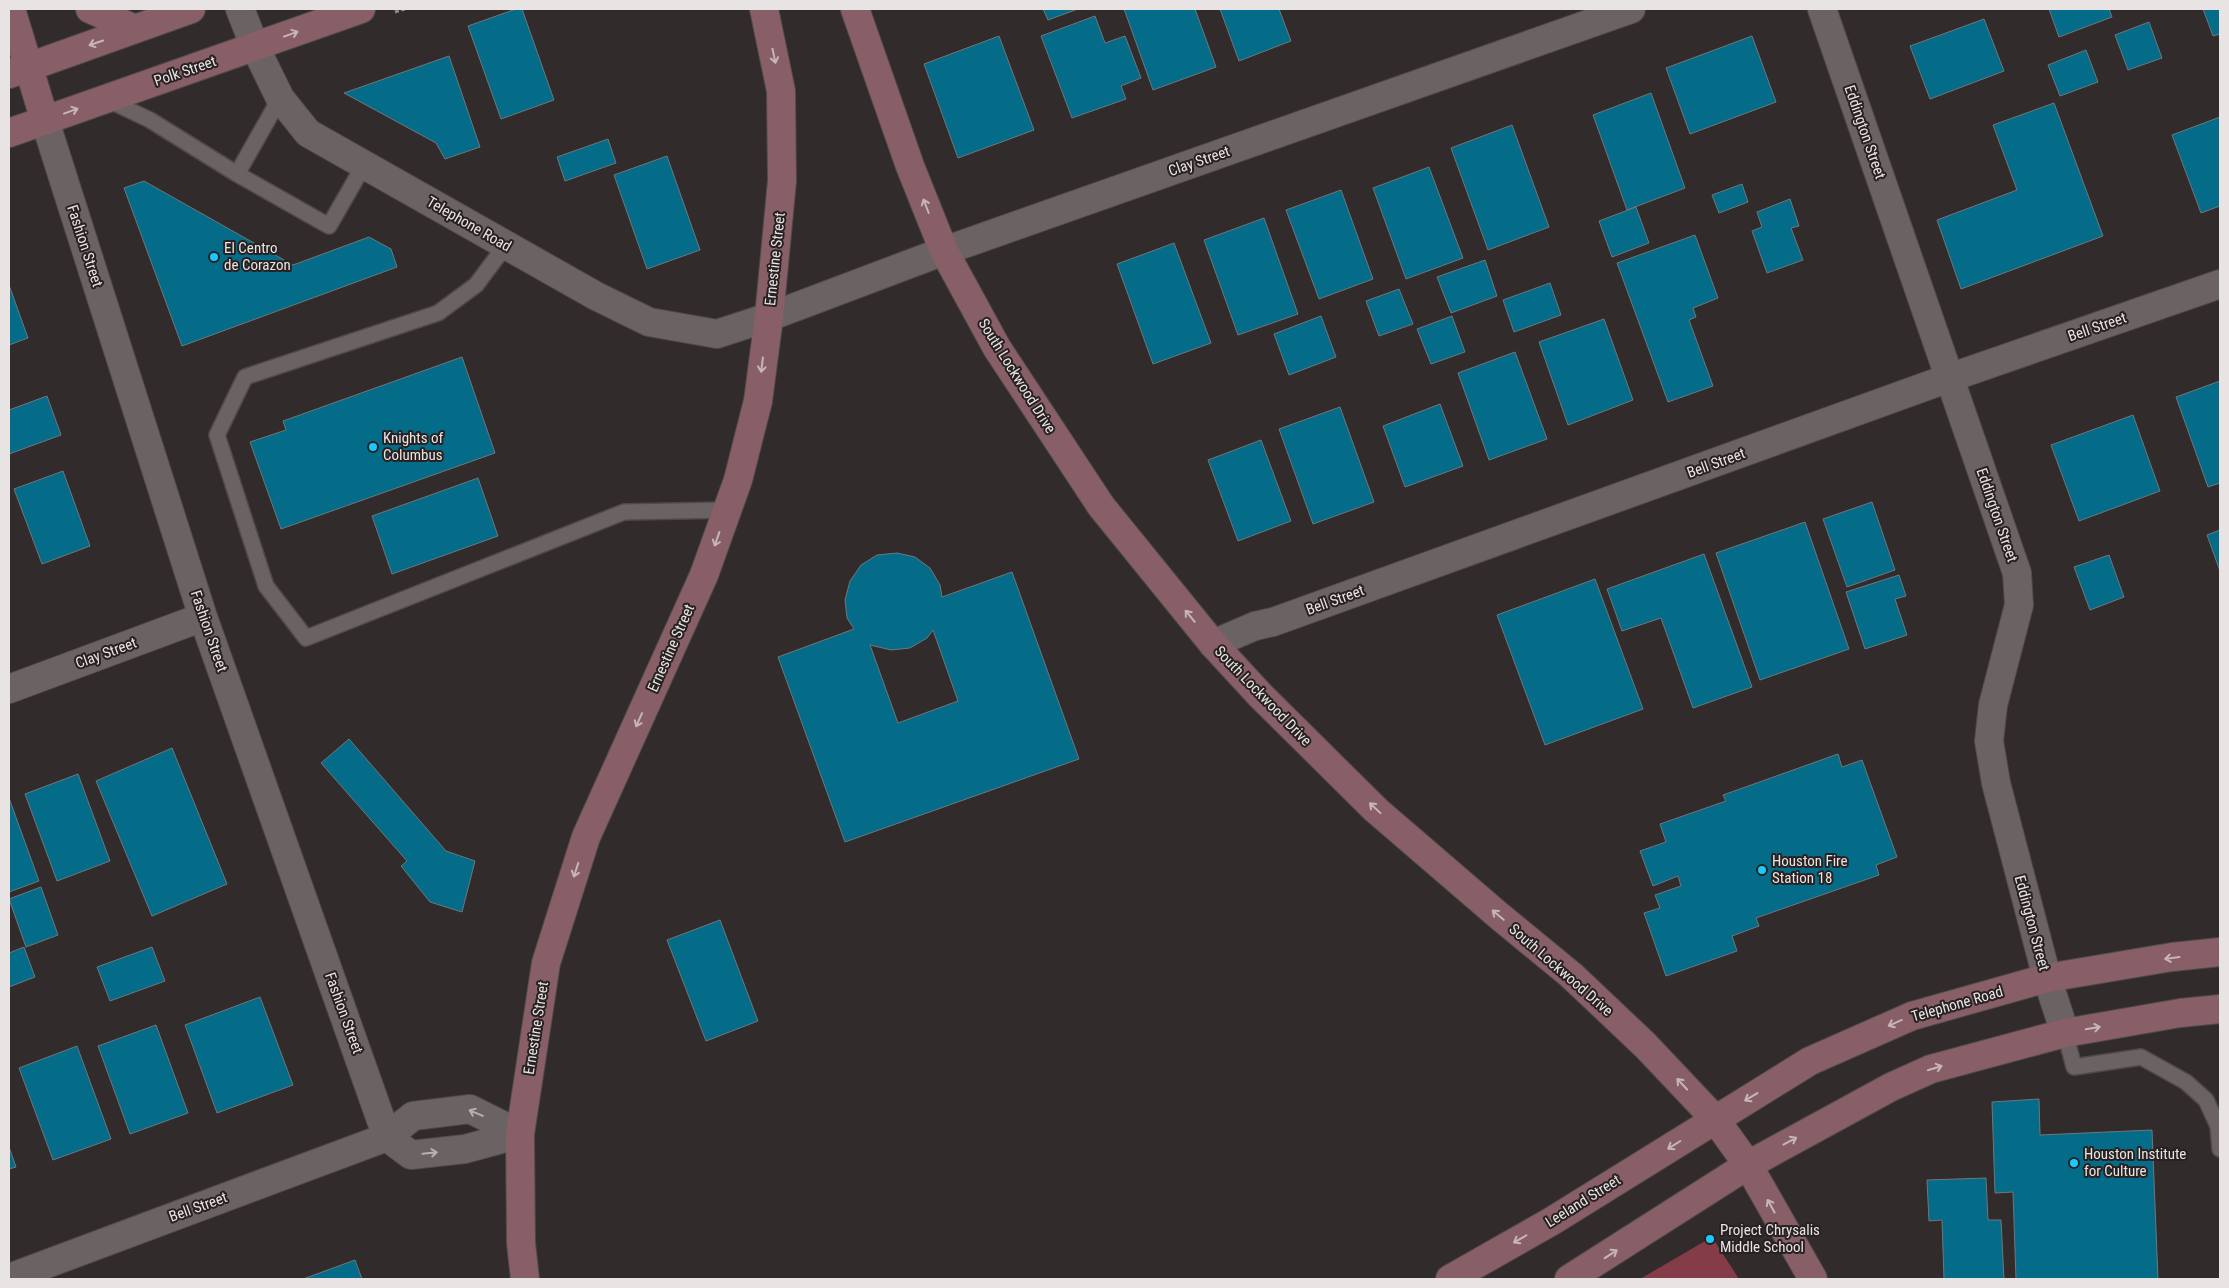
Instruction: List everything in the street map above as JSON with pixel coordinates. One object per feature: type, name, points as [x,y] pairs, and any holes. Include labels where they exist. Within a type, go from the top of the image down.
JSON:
[{"type":"main road","points":[[11,9],[18,70],[45,121]]},
{"type":"main road","points":[[90,9],[135,29]]},
{"type":"main road","points":[[18,70],[191,9]]},
{"type":"main road","name":"Polk Street","points":[[9,133],[362,9]]},
{"type":"main road","name":"Ernestine Street","points":[[525,1279],[521,1242],[520,1134],[546,964],[586,837],[704,575],[738,480],[758,401],[769,317],[782,181],[781,91],[764,9]]},
{"type":"main road","name":"South Lockwood Drive","points":[[855,9],[910,166],[944,251],[997,348],[1101,506],[1213,644],[1260,695],[1376,810],[1571,975],[1645,1045],[1715,1119],[1748,1165],[1812,1279]]},
{"type":"main road","name":"Telephone Road","points":[[1715,1119],[1810,1061],[1912,1016],[2047,978],[2172,957],[2220,952]]},
{"type":"main road","points":[[1569,1279],[1748,1165],[1891,1087],[1931,1069],[2065,1033],[2180,1013],[2220,1009]]},
{"type":"main road","name":"Leeland Street","points":[[1450,1279],[1552,1221],[1715,1119]]},
{"type":"street","name":"Telephone Road","points":[[240,9],[255,47],[280,98],[308,133],[596,296],[649,322],[717,334],[769,317]]},
{"type":"street","name":"Clay Street","points":[[769,317],[944,251],[1630,9]]},
{"type":"street","name":"Eddington Street","points":[[1822,9],[2017,573],[2019,605],[1992,705],[1990,741],[1996,783],[2047,978],[2065,1033]]},
{"type":"street","name":"Fashion Street","points":[[45,121],[203,617],[387,1137]]},
{"type":"street","name":"Bell Street","points":[[1213,644],[1255,626],[1273,622],[1949,378],[2220,284]]},
{"type":"street","name":"Clay Street","points":[[9,689],[203,617]]},
{"type":"street","name":"Bell Street","points":[[9,1278],[387,1137],[413,1116],[470,1110],[520,1134]]},
{"type":"street","points":[[387,1137],[411,1155],[466,1149],[520,1134]]},
{"type":"lane","points":[[237,174],[280,98]]},
{"type":"lane","points":[[106,99],[150,120],[237,174],[328,226],[364,165]]},
{"type":"lane","points":[[506,245],[476,285],[438,313],[245,377],[217,436],[266,586],[306,638],[624,512],[727,510]]},
{"type":"lane","points":[[2065,1033],[2074,1066],[2141,1057],[2213,1098],[2220,1149]]},
{"type":"shaded area","points":[[1712,1237],[1739,1279],[1640,1279]]},
{"type":"building","points":[[516,9],[522,9],[554,100],[501,119],[468,26]]},
{"type":"building","points":[[1043,9],[1078,9],[1048,20]]},
{"type":"building","points":[[1124,9],[1195,9],[1216,67],[1153,90]]},
{"type":"building","points":[[1220,9],[1279,9],[1291,41],[1239,61]]},
{"type":"building","points":[[2049,9],[2109,9],[2112,17],[2059,37]]},
{"type":"building","points":[[2203,9],[2220,9],[2220,34],[2213,36]]},
{"type":"building","points":[[1095,16],[1105,43],[1125,36],[1141,78],[1121,86],[1126,99],[1072,118],[1041,36]]},
{"type":"building","points":[[1984,19],[2004,71],[1930,99],[1910,46]]},
{"type":"building","points":[[2149,22],[2162,58],[2128,70],[2115,35]]},
{"type":"building","points":[[999,36],[1034,130],[958,158],[924,64]]},
{"type":"building","points":[[1752,36],[1776,102],[1690,134],[1666,68]]},
{"type":"building","points":[[2086,50],[2098,82],[2060,96],[2048,65]]},
{"type":"building","points":[[449,56],[480,147],[445,159],[436,143],[344,93]]},
{"type":"building","points":[[1651,93],[1685,188],[1627,210],[1593,115]]},
{"type":"building","points":[[2054,103],[2103,236],[1961,289],[1937,220],[2017,190],[1993,125]]},
{"type":"building","points":[[2220,117],[2220,206],[2201,213],[2172,135]]},
{"type":"building","points":[[1512,125],[1549,227],[1488,250],[1451,148]]},
{"type":"building","points":[[608,139],[616,163],[565,181],[557,157]]},
{"type":"building","points":[[667,156],[700,250],[647,269],[614,175]]},
{"type":"building","points":[[1429,167],[1463,258],[1406,279],[1373,188]]},
{"type":"building","name":"El Centro de Corazon","points":[[144,181],[293,265],[369,237],[391,249],[397,267],[182,346],[124,188]]},
{"type":"building","points":[[1742,184],[1748,202],[1719,213],[1712,195]]},
{"type":"building","points":[[1341,190],[1373,279],[1319,299],[1286,210]]},
{"type":"building","points":[[1790,199],[1799,226],[1791,228],[1803,260],[1767,273],[1752,231],[1762,227],[1757,212]]},
{"type":"building","points":[[1636,207],[1649,243],[1612,257],[1599,221]]},
{"type":"building","points":[[1264,218],[1298,314],[1238,335],[1204,240]]},
{"type":"building","points":[[1695,235],[1718,298],[1693,308],[1696,317],[1689,320],[1713,386],[1668,402],[1617,263]]},
{"type":"building","points":[[1174,243],[1211,343],[1153,364],[1117,264]]},
{"type":"building","points":[[1485,260],[1497,296],[1451,313],[1437,277]]},
{"type":"building","points":[[1550,283],[1561,315],[1514,332],[1503,300]]},
{"type":"building","points":[[9,285],[28,338],[9,345]]},
{"type":"building","points":[[1399,289],[1413,324],[1379,336],[1366,301]]},
{"type":"building","points":[[1321,316],[1336,357],[1289,375],[1274,334]]},
{"type":"building","points":[[1452,316],[1465,352],[1431,364],[1417,329]]},
{"type":"building","points":[[1604,319],[1633,400],[1568,425],[1539,342]]},
{"type":"building","points":[[1515,352],[1547,439],[1489,460],[1458,373]]},
{"type":"building","name":"Knights of Columbus","points":[[462,357],[495,453],[281,529],[250,442],[286,430],[283,421]]},
{"type":"building","points":[[2220,381],[2220,483],[2208,487],[2176,397]]},
{"type":"building","points":[[47,396],[61,435],[9,454],[9,410]]},
{"type":"building","points":[[1440,404],[1463,466],[1405,487],[1383,426]]},
{"type":"building","points":[[1340,407],[1374,502],[1313,524],[1279,429]]},
{"type":"building","points":[[2133,415],[2160,491],[2079,521],[2051,445]]},
{"type":"building","points":[[1261,440],[1291,521],[1238,541],[1208,460]]},
{"type":"building","points":[[63,471],[90,546],[42,564],[14,489]]},
{"type":"building","points":[[478,478],[498,536],[392,574],[372,516]]},
{"type":"building","points":[[1872,502],[1895,570],[1847,587],[1823,519]]},
{"type":"building","points":[[1805,522],[1849,649],[1760,680],[1716,553]]},
{"type":"building","points":[[2220,530],[2220,571],[2207,535]]},
{"type":"building","points":[[897,553],[915,557],[930,568],[940,585],[942,597],[1012,572],[1079,759],[845,842],[778,657],[854,629],[847,618],[845,600],[850,581],[861,565],[877,555]],"holes":[[[933,630],[958,701],[898,723],[870,645],[891,650],[910,648],[927,638]]]},
{"type":"building","points":[[1704,554],[1752,687],[1693,708],[1661,618],[1622,631],[1607,589]]},
{"type":"building","points":[[2109,555],[2124,597],[2090,610],[2074,567]]},
{"type":"building","points":[[1899,575],[1906,596],[1895,599],[1907,635],[1865,649],[1846,592]]},
{"type":"building","points":[[1595,579],[1643,709],[1545,745],[1497,615]]},
{"type":"building","points":[[349,739],[446,851],[475,861],[462,912],[430,902],[401,866],[407,861],[321,763]]},
{"type":"building","points":[[172,748],[227,884],[152,916],[96,781]]},
{"type":"building","name":"Houston Fire Station 18","points":[[1838,754],[1842,767],[1862,760],[1897,857],[1876,865],[1879,875],[1756,918],[1759,926],[1732,936],[1737,951],[1666,976],[1644,913],[1660,908],[1655,895],[1681,886],[1678,876],[1653,886],[1640,851],[1666,842],[1660,824],[1726,801],[1723,795]]},
{"type":"building","points":[[78,774],[110,861],[57,881],[25,794]]},
{"type":"building","points":[[9,798],[39,881],[9,892]]},
{"type":"building","points":[[41,887],[58,935],[26,947],[9,899]]},
{"type":"building","points":[[720,920],[758,1021],[706,1041],[667,940]]},
{"type":"building","points":[[24,947],[35,977],[9,987],[9,953]]},
{"type":"building","points":[[152,947],[165,981],[110,1001],[97,967]]},
{"type":"building","points":[[260,997],[293,1085],[217,1113],[185,1025]]},
{"type":"building","points":[[156,1025],[188,1113],[130,1134],[98,1046]]},
{"type":"building","points":[[77,1046],[111,1139],[53,1160],[19,1068]]},
{"type":"building","name":"Houston Institute for Culture","points":[[2039,1099],[2040,1135],[2152,1130],[2158,1279],[2016,1279],[2013,1192],[1995,1193],[1992,1102]]},
{"type":"building","points":[[9,1147],[16,1167],[9,1169]]},
{"type":"building","points":[[1986,1178],[1988,1220],[2001,1220],[2004,1279],[1944,1279],[1942,1220],[1929,1221],[1927,1180]]},
{"type":"building","points":[[355,1260],[362,1279],[303,1279]]},
{"type":"place","name":"El Centro de Corazon","points":[[214,257]]},
{"type":"place","name":"Knights of Columbus","points":[[373,447]]},
{"type":"place","name":"Houston Fire Station 18","points":[[1762,870]]},
{"type":"place","name":"Houston Institute for Culture","points":[[2074,1163]]},
{"type":"place","name":"Project Chrysalis Middle School","points":[[1710,1239]]}]
